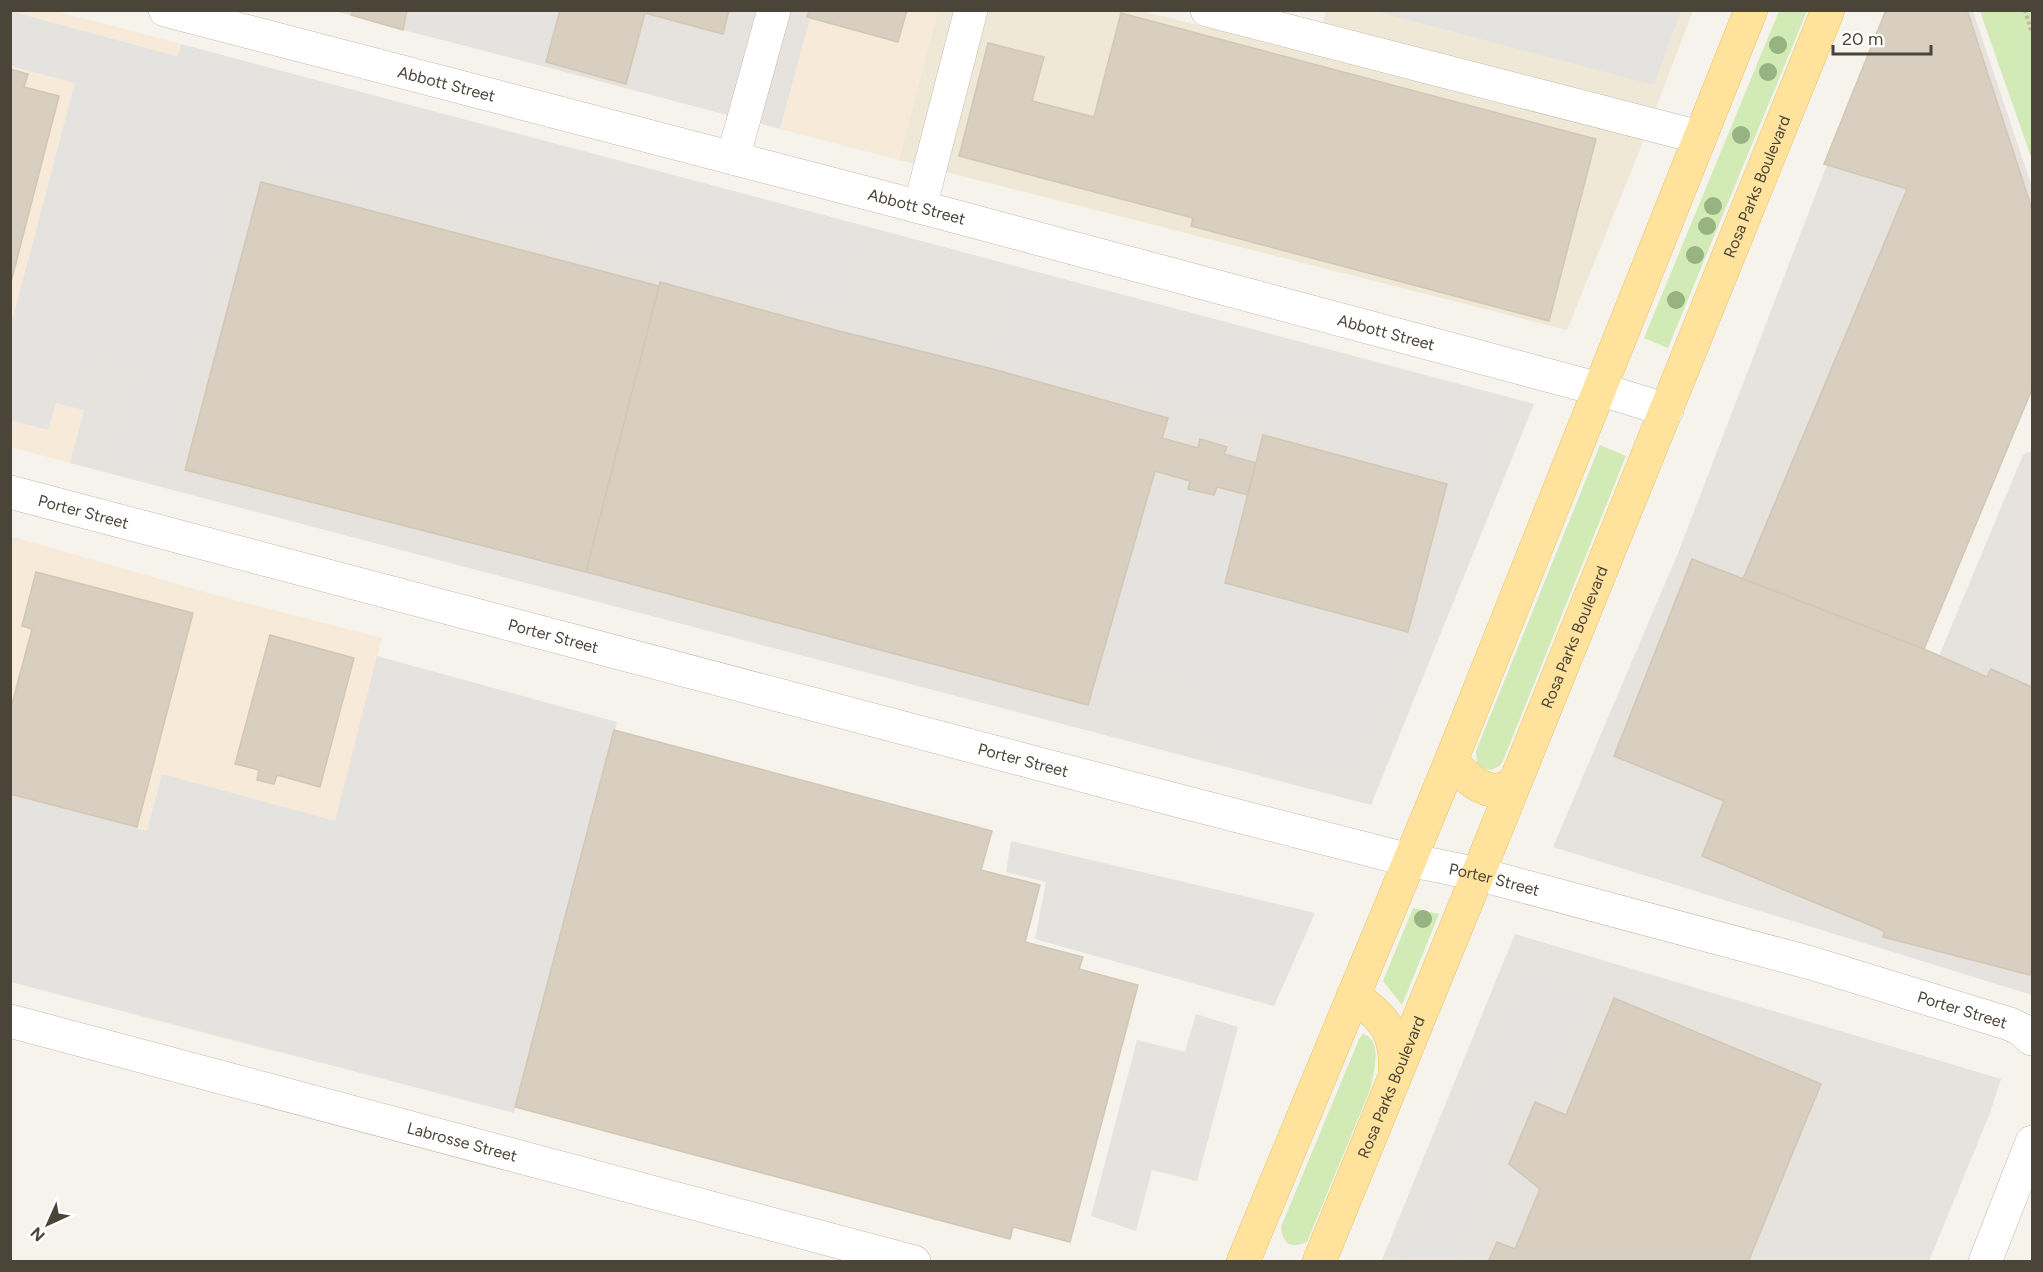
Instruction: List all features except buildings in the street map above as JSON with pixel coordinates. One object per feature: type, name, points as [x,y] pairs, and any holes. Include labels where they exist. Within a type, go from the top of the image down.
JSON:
[{"type":"main road","points":[[1248,1259],[1353,996],[1451,761],[1751,10]]},
{"type":"main road","name":"Rosa Parks Boulevard","points":[[1319,1262],[1828,10]]},
{"type":"main road","points":[[1451,761],[1470,781],[1484,788],[1502,790],[1516,780]]},
{"type":"main road","points":[[1353,996],[1373,1009],[1392,1036],[1396,1054],[1395,1078]]},
{"type":"street","name":"Abbott Street","points":[[165,10],[920,207],[1599,389],[1667,410]]},
{"type":"street","points":[[733,158],[774,10]]},
{"type":"street","points":[[920,207],[971,10]]},
{"type":"street","points":[[1208,10],[1699,137]]},
{"type":"street","name":"Porter Street","points":[[10,492],[1409,860],[1478,874],[1845,972],[2010,1024],[2028,1024]]},
{"type":"street","name":"Labrosse Street","points":[[10,1021],[914,1262]]},
{"type":"street","points":[[1985,1262],[2032,1142]]},
{"type":"path","points":[[2025,10],[2032,33]]},
{"type":"shaded area","points":[[1681,10],[1654,85],[1375,11]]},
{"type":"shaded area","points":[[10,11],[56,11],[181,44],[70,463],[11,447]]},
{"type":"shaded area","points":[[10,11],[179,57],[182,47],[868,230],[844,316],[247,161],[168,480],[123,473],[107,468],[132,372],[97,362],[84,410],[56,403],[48,430],[11,420],[11,325],[75,83],[11,66]]},
{"type":"shaded area","points":[[334,11],[812,11],[780,129]]},
{"type":"shaded area","points":[[407,11],[560,11],[546,62],[548,67],[403,30]]},
{"type":"shaded area","points":[[812,11],[938,11],[899,160],[780,129]]},
{"type":"shaded area","points":[[938,11],[1142,11],[1314,54],[1326,11],[1693,11],[1567,330],[899,160]]},
{"type":"shaded area","points":[[1886,11],[1973,11],[2032,187],[2032,390],[1924,649],[1939,656],[2023,455],[2032,451],[2032,995],[1553,847],[1678,553]]},
{"type":"shaded area","points":[[181,44],[1534,404],[1371,805],[70,463]]},
{"type":"shaded area","points":[[1013,272],[1510,400],[1481,487],[1429,471],[991,356]]},
{"type":"shaded area","points":[[1155,471],[1190,481],[1189,489],[1214,495],[1217,487],[1248,495],[1225,583],[1415,634],[1352,784],[1189,740],[1202,692],[1100,663]]},
{"type":"shaded area","points":[[10,536],[208,593],[382,638],[276,1052],[11,982]]},
{"type":"shaded area","points":[[377,656],[617,722],[514,1113],[11,982],[10,794],[147,831],[162,774],[335,821]]},
{"type":"shaded area","points":[[1011,841],[1315,913],[1274,1006],[1035,939],[1046,882],[1006,872]]},
{"type":"shaded area","points":[[1515,934],[2001,1079],[1990,1113],[1929,1261],[1381,1262]]},
{"type":"shaded area","points":[[1523,965],[1593,994],[1549,1101],[1527,1092],[1456,1261],[1401,1261]]},
{"type":"shaded area","points":[[1196,1014],[1238,1027],[1197,1181],[1152,1170],[1136,1231],[1091,1216],[1137,1040],[1185,1052]]},
{"type":"green space","points":[[1779,11],[1807,11],[1668,348],[1644,338]]},
{"type":"green space","points":[[1980,11],[2032,11],[2032,160]]},
{"type":"green space","points":[[1600,445],[1626,456],[1502,763],[1493,769],[1484,768],[1477,763],[1476,751]]},
{"type":"green space","points":[[1413,908],[1439,914],[1402,1005],[1383,981]]},
{"type":"green space","points":[[1363,1034],[1369,1037],[1375,1050],[1375,1067],[1370,1090],[1307,1242],[1296,1245],[1288,1244],[1281,1227]]}]
